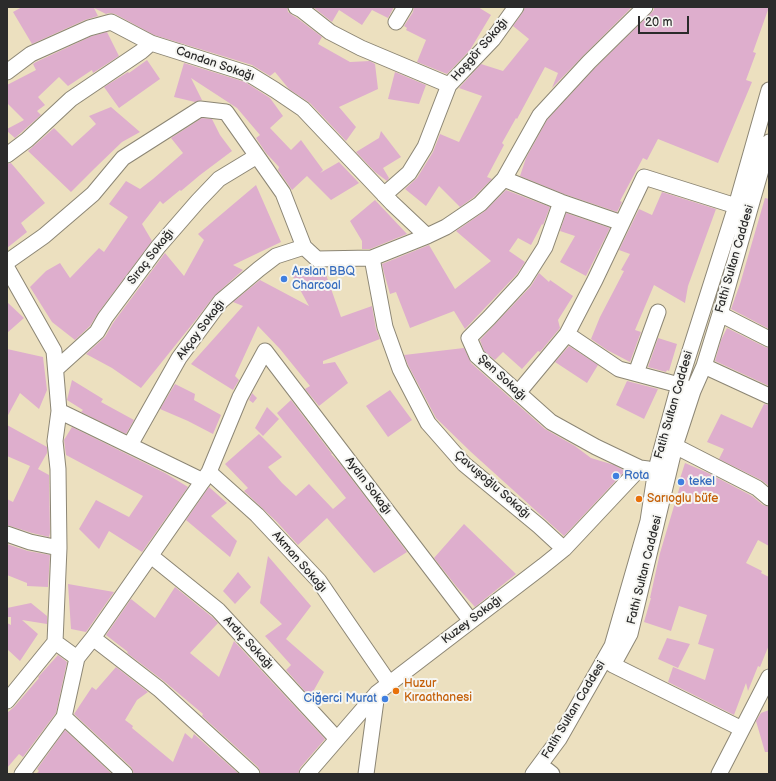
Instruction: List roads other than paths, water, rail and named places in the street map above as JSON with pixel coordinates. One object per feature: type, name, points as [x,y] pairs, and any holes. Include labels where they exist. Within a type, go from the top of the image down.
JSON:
[{"type":"street","points":[[396,22],[405,7]]},
{"type":"street","name":"Hoşgör Sokağı","points":[[384,195],[409,173],[425,147],[449,85],[493,39],[516,7]]},
{"type":"street","points":[[7,262],[44,236],[93,194],[123,158],[200,109],[226,112],[282,193],[304,247],[317,259],[372,258],[427,236],[446,227],[480,204],[504,179],[540,115],[589,62],[644,7]]},
{"type":"street","points":[[300,8],[330,32],[361,48],[449,85]]},
{"type":"street","name":"Candan Sokağı","points":[[7,72],[31,54],[89,28],[110,22],[152,43],[249,74],[302,109],[384,195],[427,236]]},
{"type":"street","points":[[7,155],[27,140],[71,99],[152,43]]},
{"type":"street","name":"Fatih Sultan Caddesi","points":[[544,773],[559,738],[612,646],[662,471],[679,385],[736,206],[769,90]]},
{"type":"street","name":"Fathi Sultan Caddesi","points":[[544,773],[613,664],[630,634],[662,471],[675,446],[693,391],[704,366],[769,142]]},
{"type":"street","name":"Sıraç Sokağı","points":[[56,369],[97,332],[105,318],[158,247],[198,201],[219,179],[257,156]]},
{"type":"street","points":[[518,393],[568,334],[644,177],[736,206]]},
{"type":"street","points":[[504,179],[561,202],[622,223]]},
{"type":"street","name":"Şen Sokağı","points":[[561,202],[545,247],[524,280],[469,338],[477,356],[551,422],[596,447],[640,468],[662,471]]},
{"type":"street","name":"Akçay Sokağı","points":[[130,445],[179,358],[221,301],[258,269],[276,256],[304,247]]},
{"type":"street","name":"Çavuşoğlu Sokağı","points":[[372,258],[385,327],[400,369],[428,423],[464,464],[539,526],[564,549]]},
{"type":"street","points":[[7,268],[54,351],[59,411],[55,440],[58,469],[59,548],[55,642],[7,701]]},
{"type":"street","points":[[636,373],[658,312]]},
{"type":"street","points":[[720,314],[769,339]]},
{"type":"street","points":[[568,334],[619,369],[679,385],[693,391]]},
{"type":"street","name":"Aydın Sokağı","points":[[206,476],[240,397],[265,351],[471,621]]},
{"type":"street","points":[[704,366],[769,396]]},
{"type":"street","name":"Akman Sokağı","points":[[59,411],[130,445],[206,476],[257,515],[319,581],[390,683]]},
{"type":"street","points":[[675,446],[757,488],[769,498]]},
{"type":"street","name":"Kuzey Sokağı","points":[[307,774],[377,693],[564,549],[640,468]]},
{"type":"street","points":[[22,774],[64,717],[77,658],[93,638],[206,476]]},
{"type":"street","points":[[7,534],[30,542],[59,548]]},
{"type":"street","name":"Ardıç Sokağı","points":[[151,556],[218,610],[337,739]]},
{"type":"street","points":[[93,638],[159,689],[252,774]]},
{"type":"street","points":[[55,642],[77,658]]},
{"type":"street","points":[[613,664],[742,729]]},
{"type":"street","points":[[719,774],[768,679]]},
{"type":"street","points":[[366,774],[377,693]]},
{"type":"street","points":[[64,717],[125,774]]},
{"type":"place","name":"Arslan BBQ Charcoal","points":[[284,279]]},
{"type":"place","name":"Rota","points":[[616,476]]},
{"type":"place","name":"tekel","points":[[681,482]]},
{"type":"place","name":"Sarıoglu büfe","points":[[639,499]]},
{"type":"place","name":"Huzur Kıraathanesi","points":[[396,691]]},
{"type":"place","name":"Ciğerci Murat","points":[[385,699]]}]
